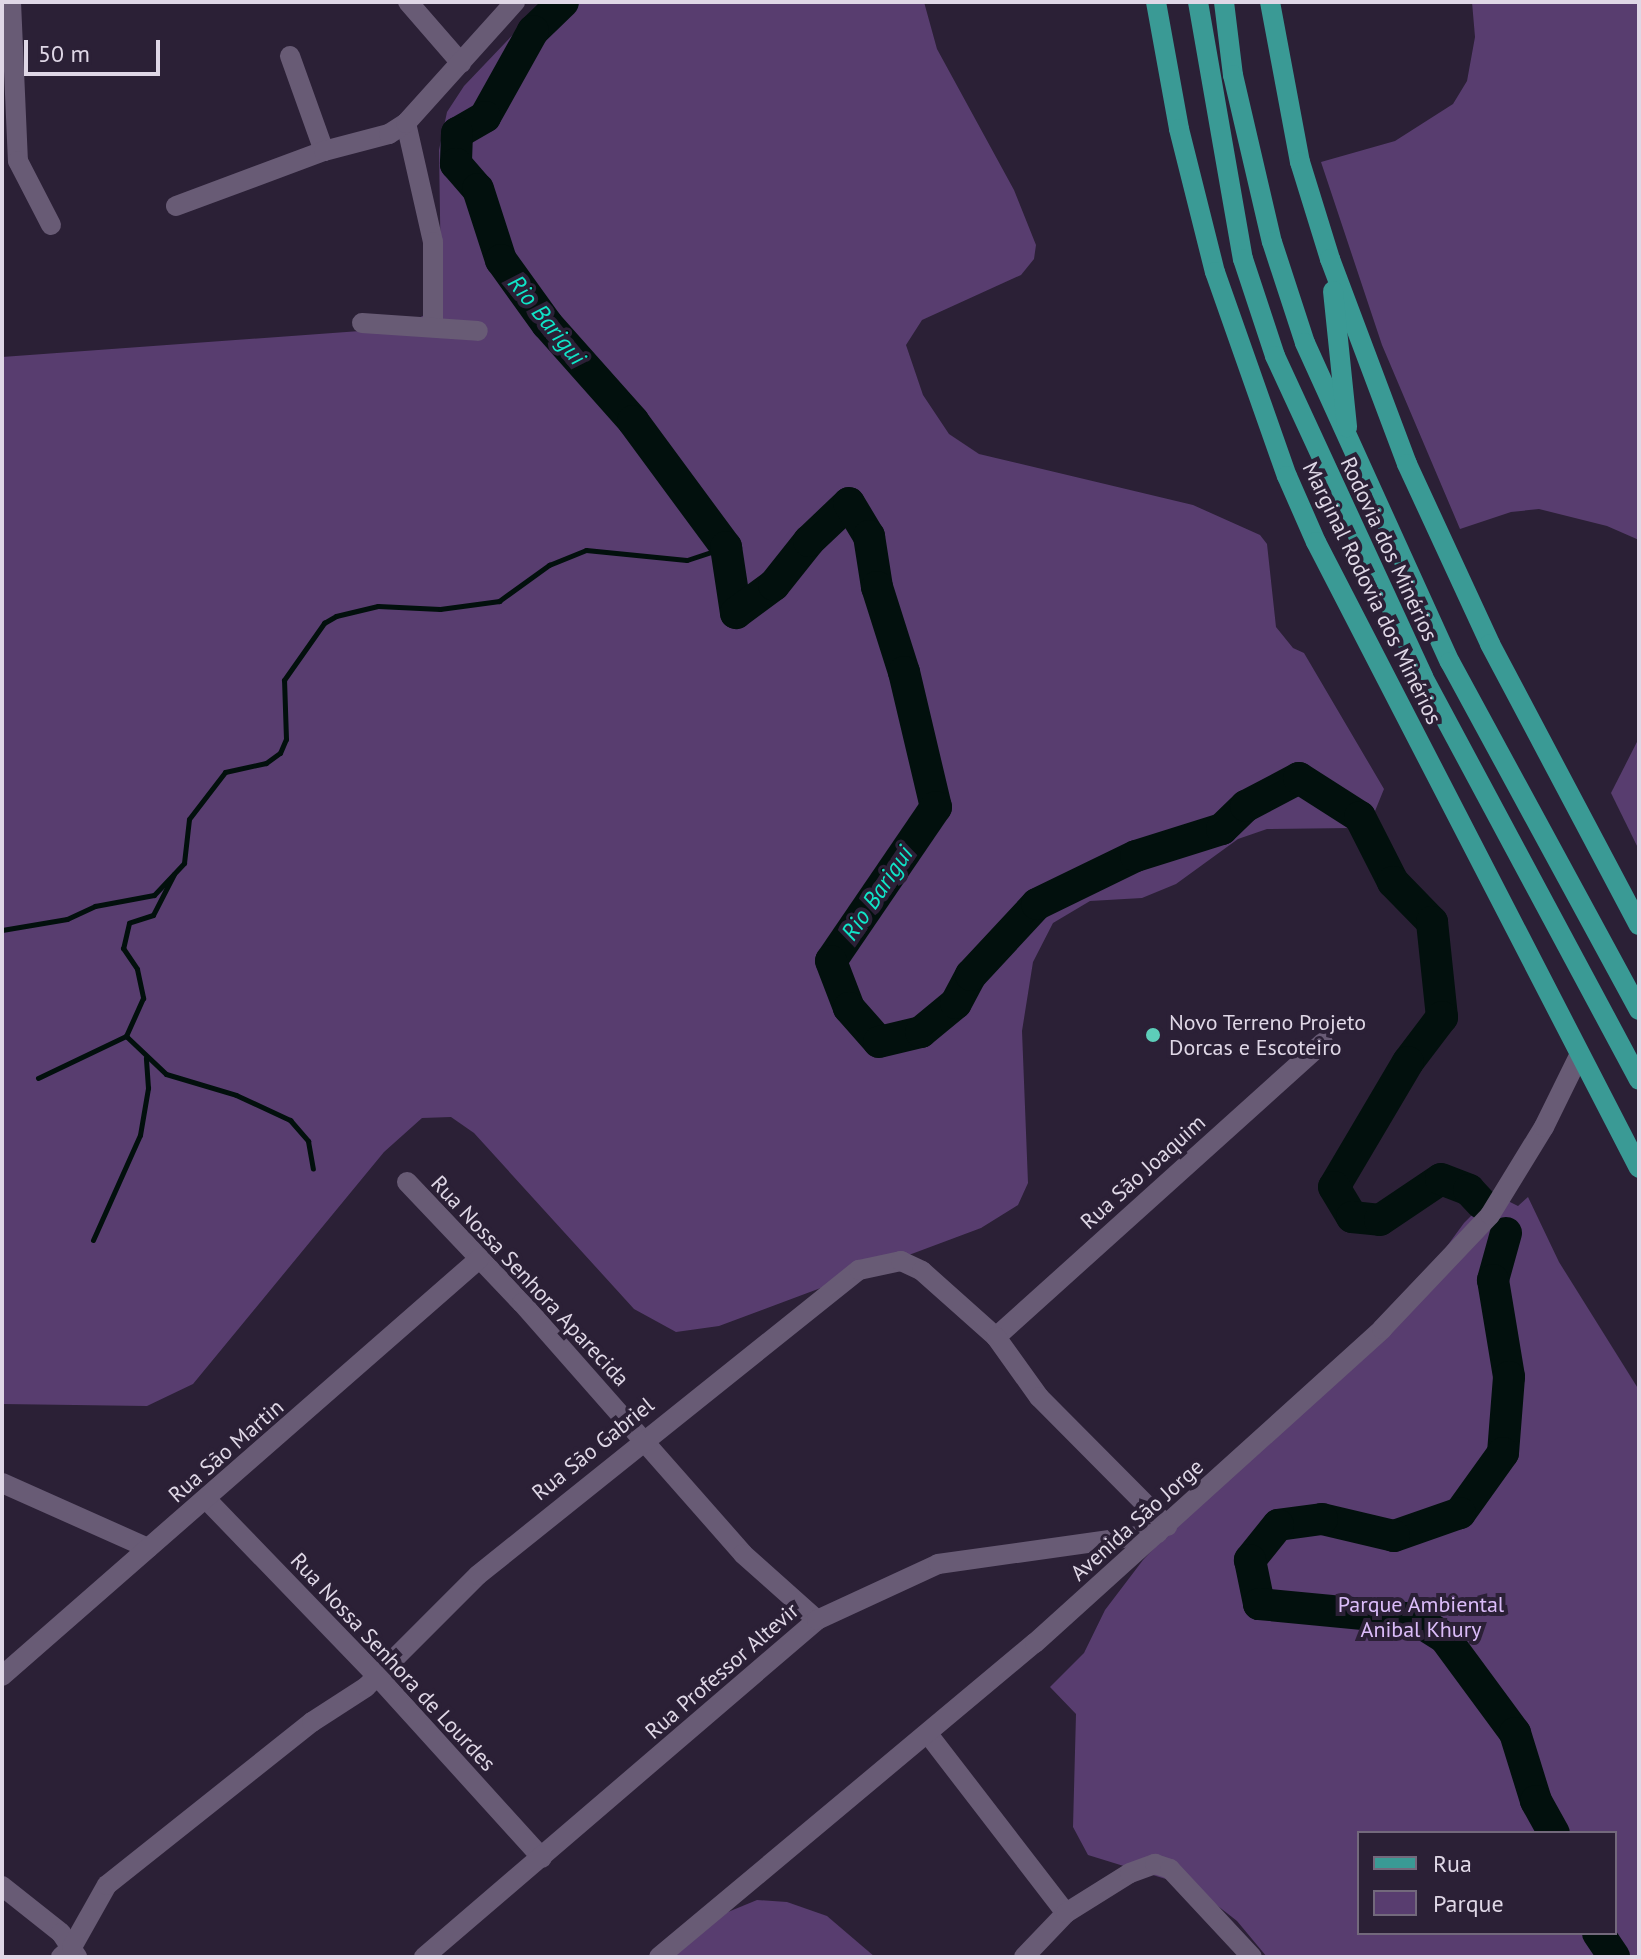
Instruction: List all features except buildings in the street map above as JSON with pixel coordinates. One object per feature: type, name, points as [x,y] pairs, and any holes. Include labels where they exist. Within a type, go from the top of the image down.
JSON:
[{"type":"main road","name":"Marginal Rodovia dos Minérios","points":[[1156,2],[1179,129],[1211,258],[1287,476],[1578,1058],[1639,1168]]},
{"type":"main road","name":"Rodovia dos Minérios","points":[[1198,2],[1243,259],[1275,356],[1423,677],[1639,1080]]},
{"type":"main road","name":"Rodovia dos Minérios","points":[[1224,2],[1233,75],[1272,242],[1305,343],[1348,447],[1450,662],[1639,1010]]},
{"type":"main road","points":[[1270,2],[1300,162],[1330,259],[1442,547],[1639,925]]},
{"type":"main road","points":[[1330,259],[1348,447]]},
{"type":"street","points":[[11,2],[18,161],[51,225]]},
{"type":"street","points":[[408,2],[461,63]]},
{"type":"street","points":[[176,206],[324,151],[389,134],[406,123],[515,2]]},
{"type":"street","points":[[290,56],[324,151]]},
{"type":"street","points":[[406,123],[433,242],[433,327]]},
{"type":"street","points":[[362,323],[478,331]]},
{"type":"street","name":"Rua São Joaquim","points":[[996,1337],[1323,1043]]},
{"type":"street","name":"Avenida São Jorge","points":[[659,1957],[928,1734],[1339,1371],[1490,1215],[1544,1127],[1578,1058]]},
{"type":"street","name":"Rua Nossa Senhora Aparecida","points":[[407,1182],[743,1554],[817,1620]]},
{"type":"street","name":"Rua São Martin","points":[[2,1676],[207,1500],[479,1259]]},
{"type":"street","name":"Rua São Gabriel","points":[[70,1954],[107,1885],[378,1677],[478,1575],[641,1440],[859,1270],[901,1261],[922,1271],[996,1337],[1039,1397],[1162,1529]]},
{"type":"street","points":[[2,1483],[148,1548]]},
{"type":"street","name":"Rua Nossa Senhora de Lourdes","points":[[207,1500],[378,1677],[542,1858]]},
{"type":"street","name":"Rua Professor Altevir","points":[[424,1957],[817,1620],[938,1564],[1162,1529]]},
{"type":"street","points":[[928,1734],[1066,1913]]},
{"type":"street","points":[[1024,1957],[1066,1913],[1130,1873],[1155,1864],[1170,1869],[1252,1957]]},
{"type":"street","points":[[2,1886],[70,1954]]},
{"type":"green space","points":[[544,2],[924,2],[937,49],[1014,190],[1036,245],[1034,259],[1021,275],[922,320],[906,345],[923,395],[949,434],[979,454],[1193,505],[1260,535],[1267,544],[1276,627],[1293,648],[1304,653],[1384,789],[1373,816],[1351,828],[1267,829],[1238,839],[1176,884],[1142,898],[1090,901],[1053,923],[1033,962],[1022,1031],[1028,1183],[1018,1205],[981,1228],[719,1326],[676,1332],[634,1309],[474,1133],[451,1117],[422,1118],[384,1152],[193,1384],[147,1406],[2,1404],[2,357],[360,331],[408,324],[428,313],[441,279],[439,150],[447,112],[464,86]]},
{"type":"green space","points":[[1472,2],[1639,2],[1639,540],[1607,526],[1539,509],[1511,512],[1460,529],[1382,345],[1321,162],[1395,141],[1453,104],[1467,81],[1475,37]]},
{"type":"green space","points":[[1639,738],[1639,850],[1611,793]]},
{"type":"green space","name":"Parque Ambiental Anibal Khury","points":[[1500,1197],[1518,1206],[1528,1197],[1559,1262],[1639,1390],[1639,1957],[1267,1957],[1237,1921],[1195,1888],[1088,1855],[1073,1827],[1076,1714],[1050,1687],[1084,1653],[1105,1610],[1143,1560],[1192,1508],[1392,1321],[1464,1223],[1480,1207]]},
{"type":"green space","points":[[757,1900],[787,1902],[827,1916],[875,1957],[661,1957],[711,1919]]},
{"type":"waterway","name":"Rio Barigui","points":[[563,2],[533,31],[485,117],[457,133],[456,164],[478,189],[501,260],[547,324],[633,421],[726,547],[736,613],[774,585],[809,541],[849,503],[869,536],[877,587],[904,672],[936,807],[831,961],[849,1008],[879,1042],[921,1032],[956,1003],[971,975],[1037,904],[1136,856],[1222,829],[1246,806],[1299,778],[1360,817],[1393,882],[1432,922],[1442,1017],[1408,1062],[1334,1187],[1352,1217],[1380,1220],[1441,1179],[1469,1190],[1481,1203]]},
{"type":"waterway","points":[[2,930],[67,919],[95,906],[154,895],[184,863],[189,819],[225,772],[266,763],[280,753],[286,739],[284,680],[324,623],[336,616],[378,606],[440,609],[499,601],[549,565],[586,550],[687,560],[726,547]]},
{"type":"waterway","points":[[174,874],[153,915],[129,923],[123,948],[137,969],[143,998],[126,1036],[166,1074],[236,1095],[290,1120],[308,1141],[313,1169]]},
{"type":"waterway","points":[[38,1078],[126,1036]]},
{"type":"waterway","points":[[93,1240],[140,1135],[148,1088],[146,1058]]},
{"type":"waterway","name":"Rio Barigui","points":[[1506,1233],[1493,1280],[1509,1377],[1503,1453],[1460,1513],[1394,1536],[1322,1519],[1278,1525],[1250,1560],[1259,1604],[1415,1619],[1445,1638],[1515,1733],[1536,1801],[1553,1831]]},
{"type":"waterway","name":"Rio Barigui","points":[[1599,1935],[1614,1957]]},
{"type":"place","name":"Novo Terreno Projeto Dorcas e Escoteiro","points":[[1153,1035]]}]
